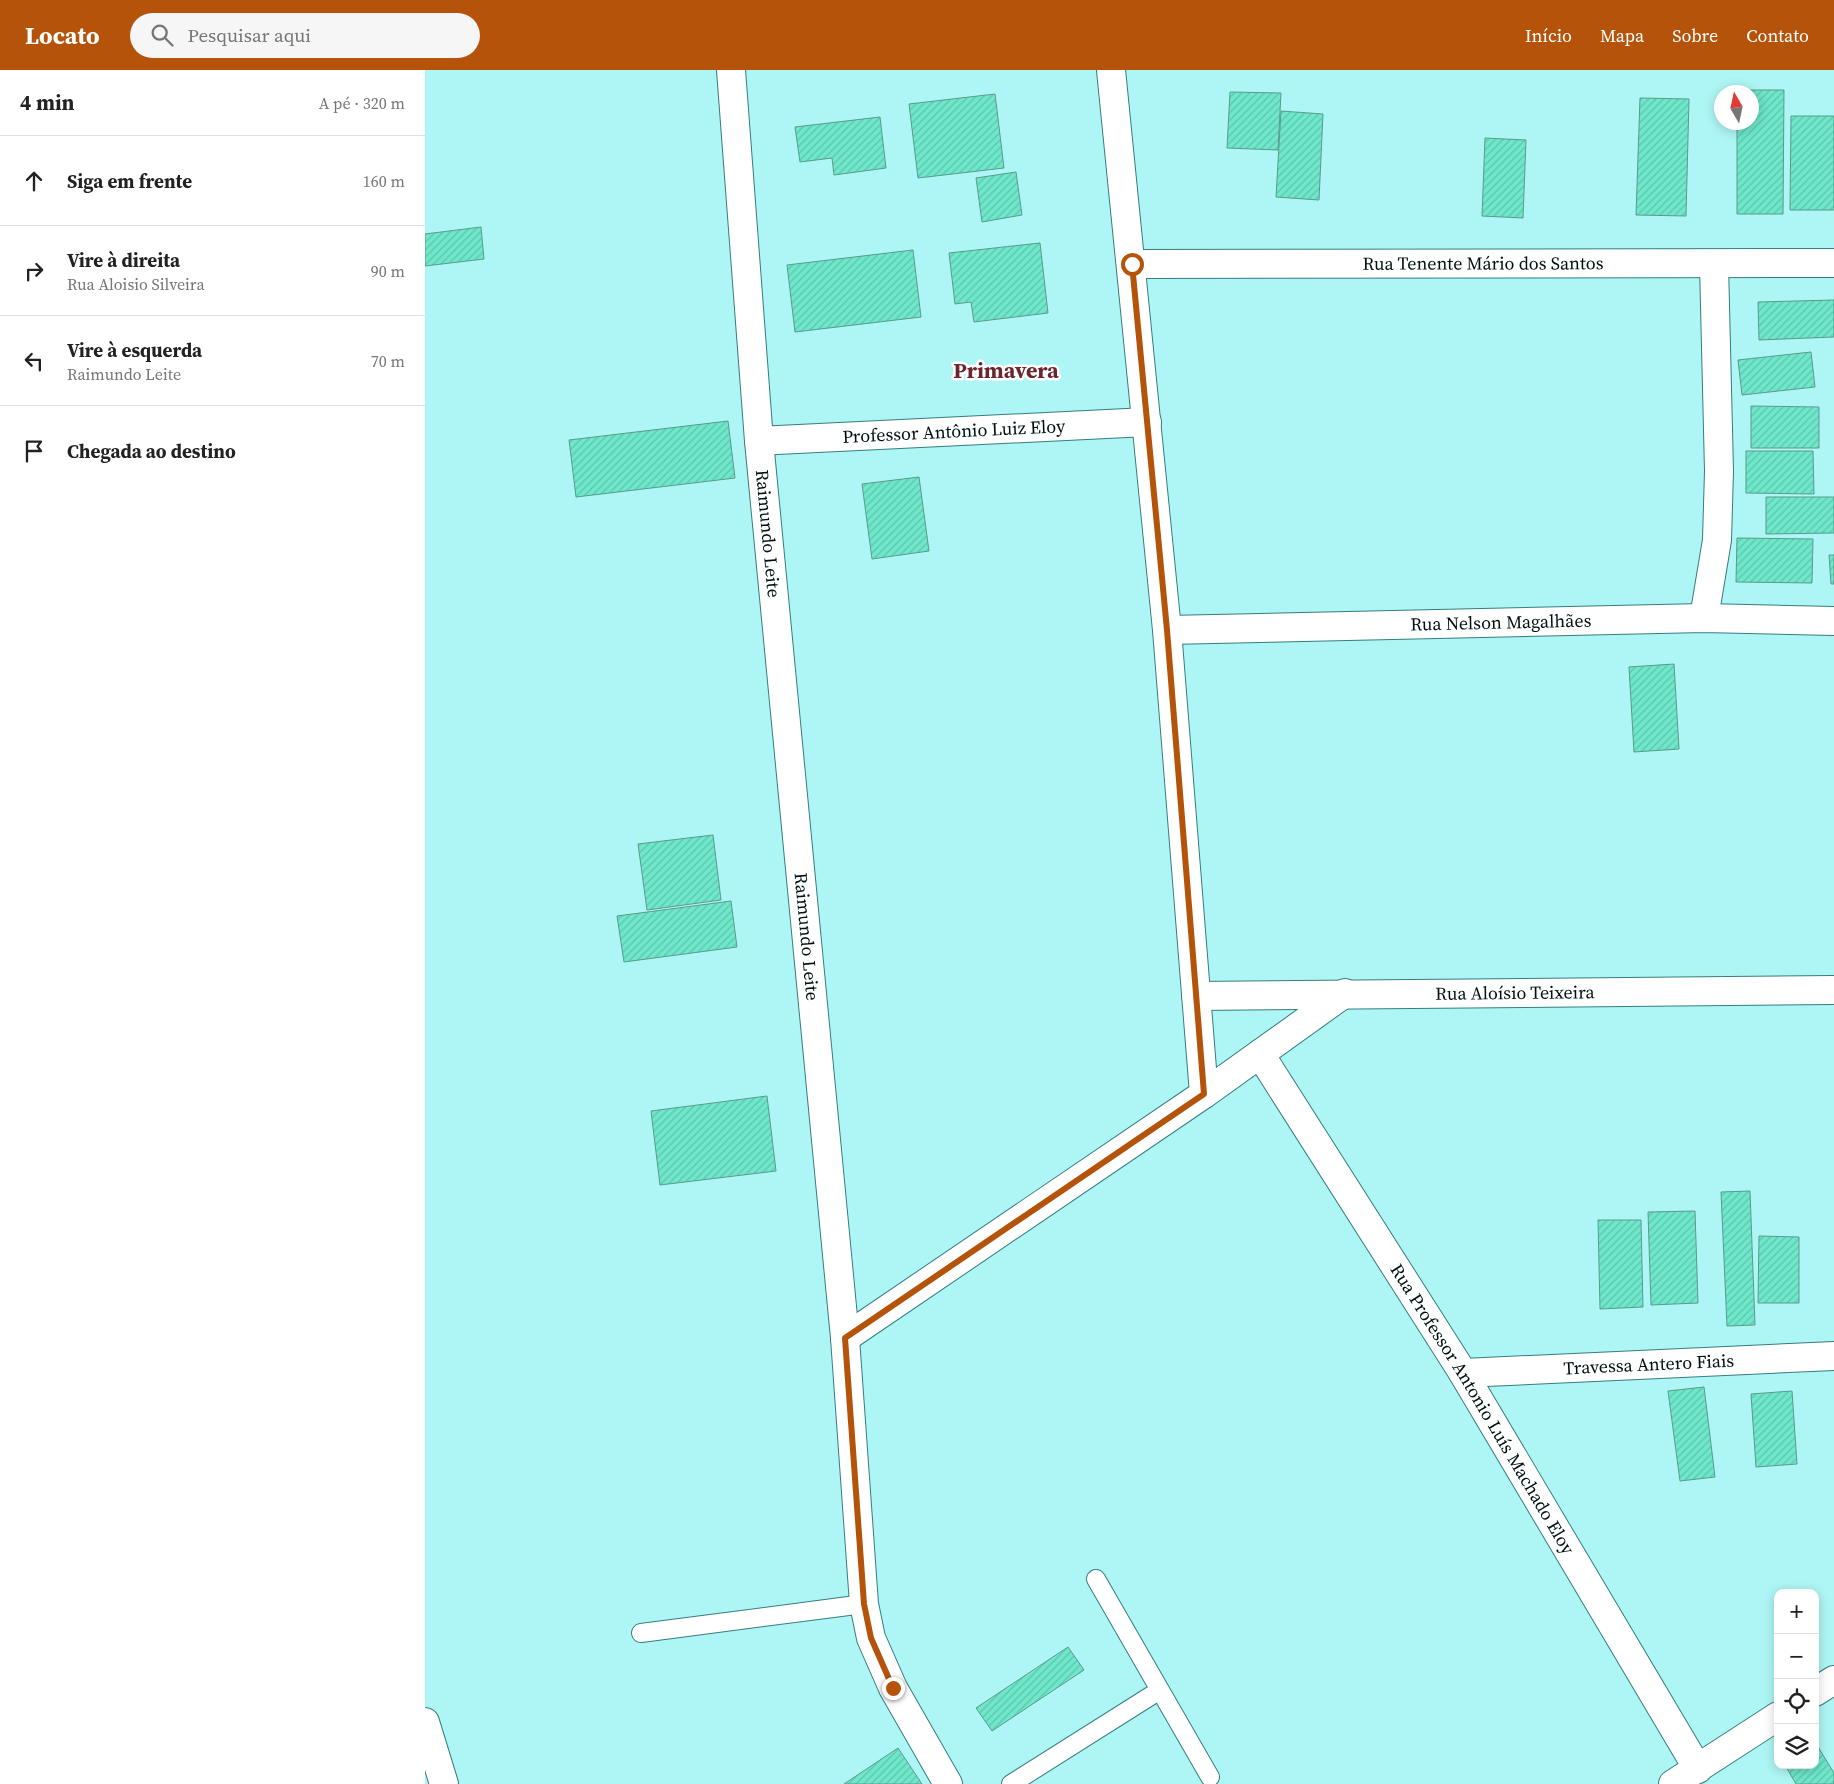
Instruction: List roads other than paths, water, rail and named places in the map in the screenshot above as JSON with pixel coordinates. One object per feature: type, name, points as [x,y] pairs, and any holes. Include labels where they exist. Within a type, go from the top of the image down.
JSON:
[{"type":"street","name":"Raimundo Leite","points":[[731,70],[759,441],[845,1338],[864,1604],[871,1638],[893,1688],[948,1784]]},
{"type":"street","points":[[1111,70],[1132,264],[1167,630],[1204,1094]]},
{"type":"street","name":"Rua Tenente Mário dos Santos","points":[[1132,264],[1714,264],[1834,262]]},
{"type":"street","points":[[1703,618],[1717,540],[1719,471],[1714,264]]},
{"type":"street","name":"Professor Antônio Luiz Eloy","points":[[759,441],[1147,422]]},
{"type":"street","name":"Rua Nelson Magalhães","points":[[1167,630],[1703,618],[1834,621]]},
{"type":"street","name":"Rua Aloísio Teixeira","points":[[1196,996],[1345,993],[1834,990]]},
{"type":"street","points":[[845,1338],[1204,1094],[1345,993]]},
{"type":"street","name":"Rua Professor Antonio Luís Machado Eloy","points":[[1260,1054],[1463,1373],[1697,1769]]},
{"type":"street","name":"Travessa Antero Fiais","points":[[1463,1373],[1834,1356]]},
{"type":"street","points":[[1819,1689],[1834,1680]]},
{"type":"street","points":[[1673,1784],[1774,1719]]},
{"type":"street","points":[[425,1722],[444,1784]]},
{"type":"lane","points":[[1096,1580],[1210,1777]]},
{"type":"lane","points":[[641,1633],[864,1604]]},
{"type":"lane","points":[[1011,1784],[1160,1690]]},
{"type":"district","name":"Primavera","points":[[1006,370]]}]
